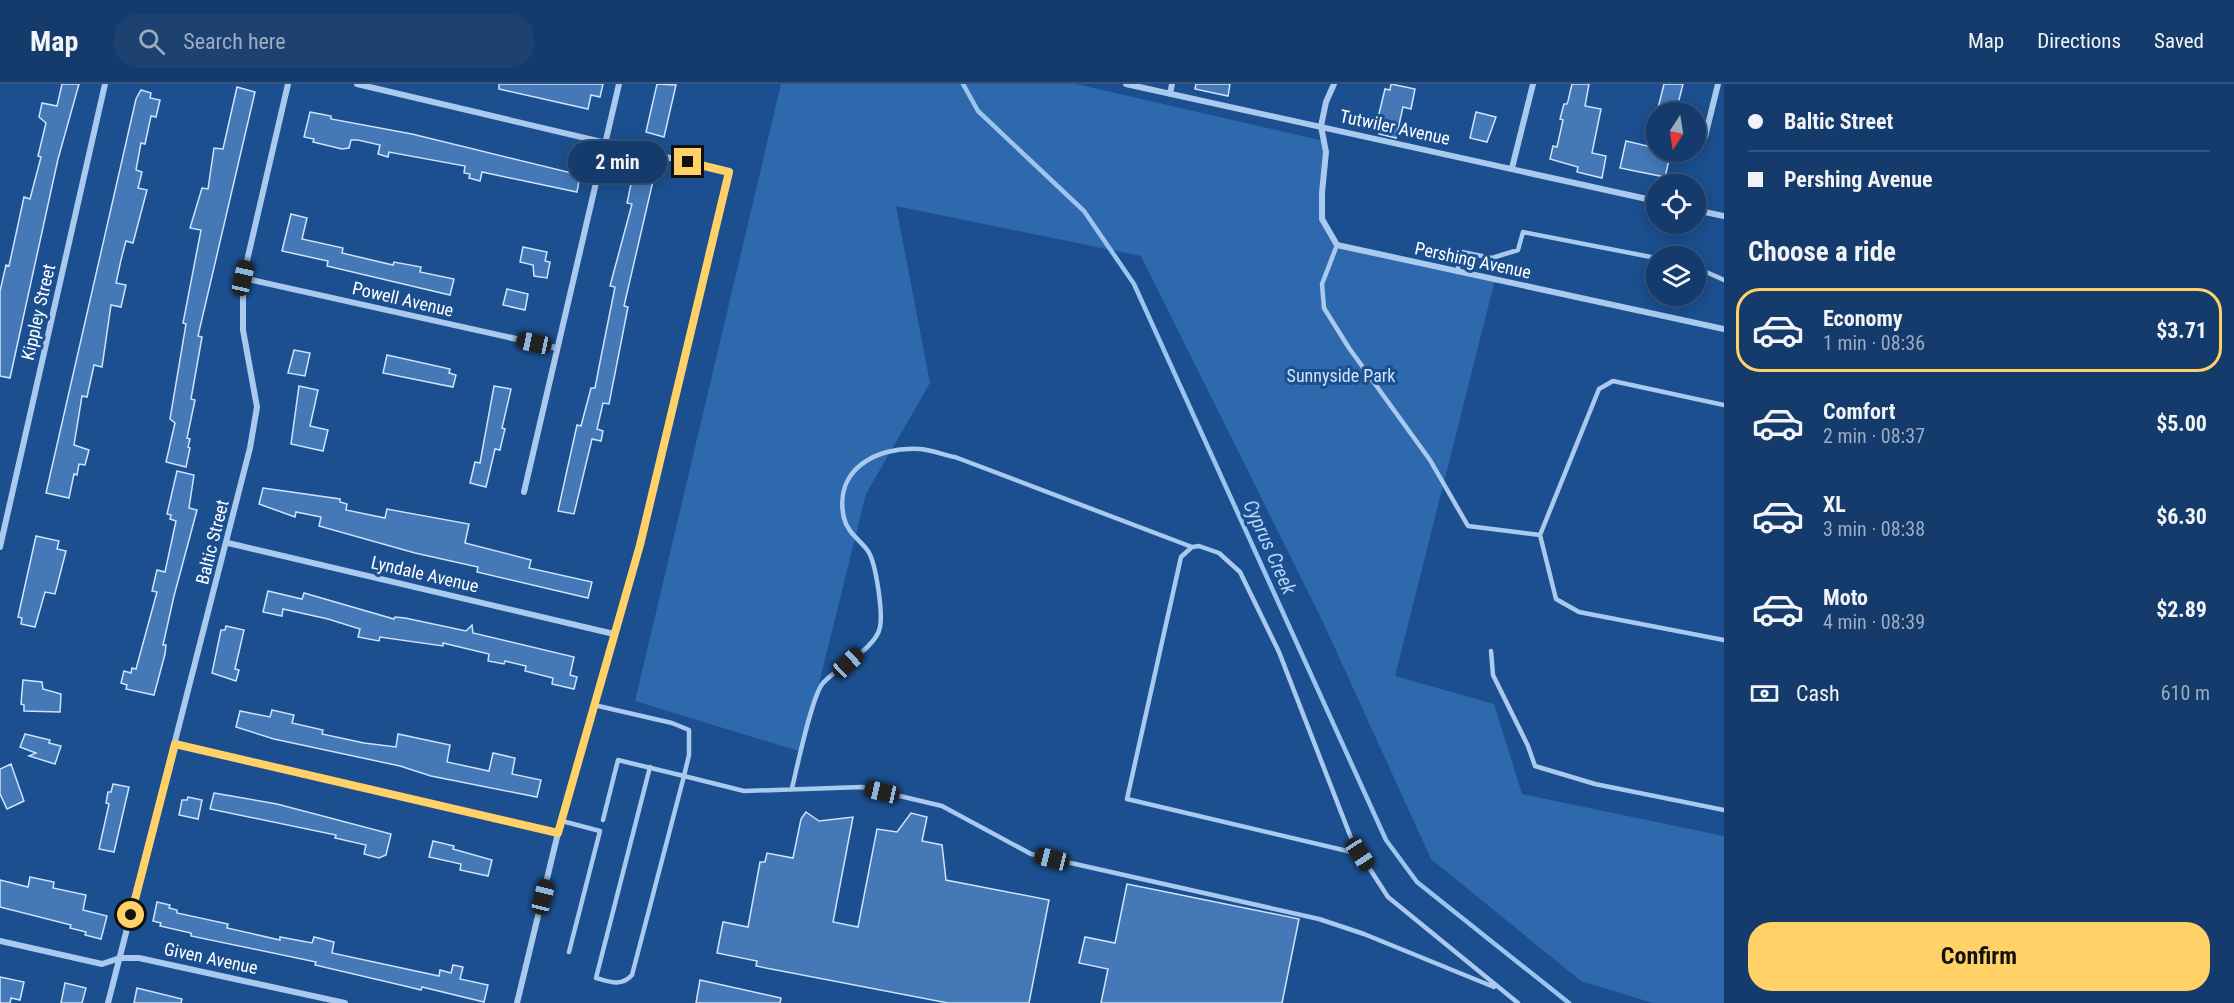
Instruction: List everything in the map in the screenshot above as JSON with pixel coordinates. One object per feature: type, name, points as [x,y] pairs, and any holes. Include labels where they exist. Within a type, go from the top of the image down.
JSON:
[{"type":"street","name":"Kippley Street","points":[[0,546],[105,84]]},
{"type":"street","name":"Baltic Street","points":[[108,1003],[228,543],[257,407],[243,330],[243,278],[288,84]]},
{"type":"street","points":[[357,84],[606,141],[729,172],[640,545],[558,833],[517,1003]]},
{"type":"street","points":[[524,492],[619,84]]},
{"type":"street","name":"Tutwiler Avenue","points":[[1126,84],[1646,199]]},
{"type":"street","points":[[1170,94],[1172,84]]},
{"type":"street","points":[[1334,84],[1326,102],[1321,126],[1326,152],[1322,219],[1337,245]]},
{"type":"street","points":[[1512,168],[1533,84]]},
{"type":"street","points":[[1706,132],[1718,84]]},
{"type":"street","points":[[1706,212],[1724,216]]},
{"type":"street","name":"Pershing Avenue","points":[[1337,245],[1724,329]]},
{"type":"street","name":"Powell Avenue","points":[[243,278],[557,348]]},
{"type":"street","name":"Lyndale Avenue","points":[[228,543],[614,634]]},
{"type":"street","points":[[175,744],[558,833]]},
{"type":"street","name":"Given Avenue","points":[[0,941],[102,964],[120,958],[139,958],[345,1003]]},
{"type":"lane","points":[[1457,272],[1462,252],[1492,258],[1518,250],[1523,232],[1646,256]]},
{"type":"lane","points":[[1337,245],[1322,284],[1324,308],[1348,348],[1430,460],[1468,526],[1540,535]]},
{"type":"lane","points":[[1706,272],[1724,280]]},
{"type":"lane","points":[[1724,405],[1613,381],[1599,389],[1540,535],[1556,598],[1579,612],[1724,640]]},
{"type":"lane","points":[[792,788],[820,686],[874,639],[880,628],[880,611],[869,553],[848,529],[844,520],[842,492],[852,474],[868,459],[888,450],[920,449],[955,457],[1192,547],[1199,546],[1219,553],[1240,572],[1279,652],[1353,843],[1360,854],[1388,897],[1518,1003]]},
{"type":"lane","points":[[1192,547],[1182,557],[1126,799],[1360,854]]},
{"type":"lane","points":[[1491,651],[1493,675],[1528,746],[1535,766],[1595,784],[1724,810]]},
{"type":"lane","points":[[594,705],[672,723],[688,730],[689,755],[682,786],[632,975],[626,981],[616,984],[596,978],[650,767]]},
{"type":"lane","points":[[603,820],[618,760],[744,792],[792,788],[862,787],[942,806],[1031,854],[1319,919],[1364,934],[1500,989]]},
{"type":"lane","points":[[562,821],[600,831],[569,952]]},
{"type":"green space","name":"Sunnyside Park","points":[[781,84],[1076,84],[1324,141],[1322,219],[1337,245],[1495,280],[1395,676],[1494,704],[1522,794],[1724,836],[1724,1003],[1653,1003],[1581,981],[1431,859],[1323,622],[1141,256],[896,206],[930,383],[866,494],[802,752],[635,701]]},
{"type":"building","points":[[62,84],[79,84],[58,159],[10,378],[0,376],[0,291],[6,265],[9,266],[24,197],[30,199],[41,157],[38,156],[46,123],[39,117],[42,103],[57,106]]},
{"type":"building","points":[[499,84],[603,84],[600,97],[591,95],[588,109],[499,89]]},
{"type":"building","points":[[657,84],[676,85],[664,137],[646,132]]},
{"type":"building","points":[[1196,84],[1230,84],[1228,96],[1195,89]]},
{"type":"building","points":[[1391,84],[1415,89],[1411,109],[1403,107],[1396,138],[1379,134],[1381,127],[1376,126],[1385,89],[1390,90]]},
{"type":"building","points":[[1572,84],[1589,84],[1585,106],[1601,109],[1592,153],[1606,156],[1602,178],[1577,172],[1578,167],[1550,159],[1553,146],[1557,147],[1563,120],[1560,119]]},
{"type":"building","points":[[1664,84],[1683,84],[1678,102],[1660,102]]},
{"type":"building","points":[[237,87],[255,92],[198,336],[202,337],[191,399],[195,400],[187,438],[190,439],[188,447],[190,448],[186,467],[166,462],[175,423],[170,419],[186,324],[183,323],[201,230],[190,228],[202,188],[208,189],[214,148],[223,149]]},
{"type":"building","points":[[141,90],[151,93],[150,98],[160,100],[156,117],[151,116],[145,144],[141,143],[136,170],[142,172],[138,188],[147,190],[133,243],[126,241],[121,260],[116,283],[126,285],[121,307],[111,305],[102,367],[94,365],[87,397],[82,396],[74,445],[89,450],[85,465],[79,464],[77,475],[74,474],[69,498],[46,493],[136,99]]},
{"type":"building","points":[[310,112],[331,116],[331,119],[412,134],[580,175],[577,192],[482,172],[480,181],[469,178],[470,174],[464,173],[465,166],[389,152],[388,157],[378,154],[380,145],[358,140],[351,140],[349,148],[342,149],[313,142],[314,139],[304,137]]},
{"type":"building","points":[[1476,112],[1496,117],[1487,142],[1470,138]]},
{"type":"building","points":[[1626,141],[1646,146],[1646,162],[1669,162],[1666,174],[1650,174],[1620,168]]},
{"type":"building","points":[[625,171],[653,181],[624,306],[628,307],[609,404],[603,403],[597,429],[603,431],[601,441],[592,439],[574,514],[558,511],[577,425],[581,426],[591,388],[595,388],[615,287],[610,286],[632,204],[627,203],[631,184],[623,183]]},
{"type":"building","points":[[291,214],[307,218],[302,239],[343,248],[342,253],[393,265],[394,262],[421,267],[420,272],[454,279],[450,295],[327,266],[328,261],[282,251]]},
{"type":"building","points":[[523,247],[547,252],[545,261],[550,262],[547,278],[534,276],[533,265],[520,262]]},
{"type":"building","points":[[507,289],[528,294],[525,310],[503,305]]},
{"type":"building","points":[[294,350],[310,353],[305,376],[288,373]]},
{"type":"building","points":[[387,355],[450,369],[449,373],[456,375],[453,387],[383,373]]},
{"type":"building","points":[[299,386],[318,390],[310,426],[328,430],[323,451],[291,444]]},
{"type":"building","points":[[494,386],[511,389],[502,428],[505,429],[500,450],[495,449],[486,487],[470,483],[475,462],[480,463]]},
{"type":"building","points":[[177,471],[194,475],[189,508],[197,510],[174,596],[163,645],[166,645],[165,654],[154,695],[126,689],[127,685],[121,683],[124,671],[131,673],[132,668],[136,669],[157,592],[152,591],[157,570],[165,572],[176,521],[170,519],[171,515],[167,514]]},
{"type":"building","points":[[263,488],[340,499],[340,502],[347,504],[346,510],[385,518],[387,509],[469,524],[465,543],[531,560],[529,568],[592,582],[588,598],[477,572],[478,567],[415,553],[319,526],[321,517],[296,512],[295,517],[259,504]]},
{"type":"building","points":[[36,536],[59,541],[57,549],[66,551],[55,594],[45,592],[35,627],[21,624],[22,618],[18,617]]},
{"type":"building","points":[[268,591],[302,599],[304,593],[394,619],[395,617],[405,618],[466,631],[472,625],[473,633],[574,657],[570,675],[577,677],[574,689],[552,684],[553,678],[525,671],[526,666],[505,661],[504,664],[488,661],[489,654],[443,643],[443,646],[380,637],[379,641],[358,637],[360,629],[328,619],[283,609],[282,616],[263,612]]},
{"type":"building","points":[[226,626],[244,630],[235,669],[239,670],[236,681],[212,673],[221,630],[225,630]]},
{"type":"building","points":[[23,680],[42,682],[43,689],[61,694],[60,712],[24,711],[24,705],[21,704]]},
{"type":"building","points":[[272,710],[294,715],[292,723],[323,730],[322,734],[364,743],[396,747],[398,734],[450,745],[447,762],[489,771],[493,753],[515,758],[512,774],[541,780],[537,797],[431,776],[400,766],[274,739],[236,727],[240,711],[270,717]]},
{"type":"building","points":[[25,734],[50,740],[49,743],[61,746],[55,764],[29,756],[36,753],[20,747]]},
{"type":"building","points":[[11,764],[24,801],[7,809],[0,794],[0,769]]},
{"type":"building","points":[[113,784],[129,787],[114,852],[99,849],[109,804],[106,803],[108,792],[111,792]]},
{"type":"building","points":[[214,793],[277,804],[391,834],[386,855],[379,858],[364,854],[366,845],[335,838],[336,835],[210,809]]},
{"type":"building","points":[[188,797],[202,800],[198,819],[179,815],[182,800],[187,800]]},
{"type":"building","points":[[806,812],[819,821],[853,817],[833,922],[858,927],[877,829],[897,832],[911,813],[927,817],[922,841],[942,845],[946,880],[1049,900],[1029,1003],[948,1003],[756,966],[757,961],[717,953],[723,922],[748,927],[760,862],[765,862],[767,853],[793,858],[801,819]]},
{"type":"building","points":[[433,841],[492,860],[488,876],[460,870],[461,864],[429,857]]},
{"type":"building","points":[[30,877],[54,882],[53,888],[86,895],[83,910],[107,916],[101,939],[70,928],[71,925],[0,907],[0,880],[28,887]]},
{"type":"building","points":[[1127,884],[1299,919],[1282,1003],[1101,1003],[1108,969],[1079,963],[1085,937],[1115,943]]},
{"type":"building","points":[[157,902],[170,905],[169,908],[177,910],[177,913],[228,924],[227,928],[280,940],[280,937],[312,943],[314,937],[334,942],[332,953],[439,976],[440,970],[451,973],[453,965],[463,967],[460,979],[488,985],[484,1002],[422,987],[421,990],[315,965],[316,962],[191,936],[191,933],[160,926],[161,923],[153,921]]},
{"type":"building","points":[[0,977],[24,982],[20,1000],[11,998],[10,1003],[0,1003]]},
{"type":"building","points":[[700,980],[781,998],[780,1003],[696,1003]]},
{"type":"building","points":[[65,983],[86,988],[82,1003],[61,1003]]},
{"type":"building","points":[[137,988],[182,999],[181,1003],[134,1003]]},
{"type":"waterway","name":"Cyprus Creek","points":[[963,84],[978,111],[1084,211],[1134,284],[1386,840],[1417,882],[1569,1003]]},
{"type":"route","points":[[131,915],[175,744],[558,833],[640,545],[729,172],[688,162]]}]
